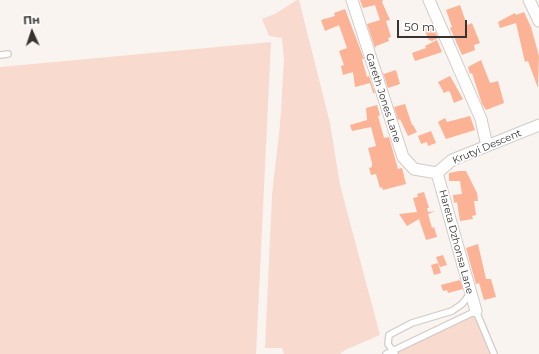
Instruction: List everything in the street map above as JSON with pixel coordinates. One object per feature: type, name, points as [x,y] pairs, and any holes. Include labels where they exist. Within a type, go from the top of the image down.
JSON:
[{"type":"street","name":"Gareth Jones Lane","points":[[352,0],[402,157],[414,169],[437,173]]},
{"type":"street","points":[[429,0],[481,119],[487,146]]},
{"type":"street","points":[[529,0],[539,20]]},
{"type":"street","name":"Krutyi Descent","points":[[437,173],[452,160],[539,125]]},
{"type":"street","name":"Hareta Dzhonsa Lane","points":[[437,173],[476,311]]},
{"type":"lane","points":[[0,55],[8,54]]},
{"type":"lane","points":[[394,352],[388,344],[389,335],[412,324],[452,311],[462,304],[470,294]]},
{"type":"lane","points":[[386,354],[394,352],[476,311],[494,354]]},
{"type":"shaded area","points":[[299,0],[330,123],[340,185],[380,335],[345,350],[340,354],[284,354],[282,348],[265,348],[272,195],[280,125],[284,61],[282,38],[269,36],[262,19],[275,14]]},
{"type":"shaded area","points":[[271,42],[256,354],[0,354],[0,67]]},
{"type":"shaded area","points":[[474,315],[490,354],[392,354],[430,336]]},
{"type":"building","points":[[360,0],[383,0],[382,2],[390,20],[386,21],[391,37],[388,38],[389,41],[376,46],[375,48],[367,24],[380,20],[375,5],[363,8]]},
{"type":"building","points":[[460,5],[467,25],[472,23],[480,43],[474,45],[475,50],[462,55],[450,28],[452,27],[446,10]]},
{"type":"building","points":[[345,9],[364,59],[362,59],[367,77],[369,76],[375,93],[373,93],[370,83],[355,87],[353,72],[343,75],[341,66],[344,65],[339,51],[347,48],[339,25],[325,31],[321,20],[335,16],[334,13]]},
{"type":"building","points":[[524,12],[531,27],[539,56],[538,88],[528,61],[525,62],[516,23],[500,28],[498,22],[515,13],[516,15]]},
{"type":"building","points":[[432,25],[438,38],[432,41],[429,40],[424,29]]},
{"type":"building","points":[[437,40],[442,52],[415,61],[412,53],[426,48],[425,46]]},
{"type":"building","points":[[481,60],[490,83],[498,81],[504,103],[486,110],[482,104],[472,73],[470,74],[468,67]]},
{"type":"building","points":[[382,70],[384,74],[396,70],[400,84],[388,88]]},
{"type":"building","points":[[450,76],[463,99],[454,103],[450,92],[448,91],[444,93],[438,82]]},
{"type":"building","points":[[405,104],[412,125],[417,132],[408,136],[400,119],[398,120],[394,107]]},
{"type":"building","points":[[377,105],[380,115],[378,116],[384,138],[389,137],[398,169],[402,168],[406,184],[383,190],[382,187],[380,188],[376,174],[371,175],[369,168],[372,167],[372,163],[368,148],[376,146],[371,127],[352,131],[350,125],[367,120],[366,108]]},
{"type":"building","points":[[470,116],[475,130],[446,139],[438,122],[445,118],[447,122]]},
{"type":"building","points":[[431,131],[436,143],[428,146],[427,142],[421,144],[418,136]]},
{"type":"building","points":[[466,171],[477,193],[478,201],[474,201],[476,215],[472,216],[473,219],[460,221],[457,202],[454,203],[453,195],[462,194],[460,181],[449,181],[449,173]]},
{"type":"building","points":[[424,192],[429,208],[427,208],[428,212],[435,211],[428,214],[432,228],[434,227],[437,237],[426,240],[419,219],[407,226],[399,214],[417,212],[413,198],[418,197],[417,194]]},
{"type":"building","points":[[478,244],[486,279],[491,279],[496,297],[484,300],[479,283],[476,284],[466,248]]},
{"type":"building","points":[[443,255],[447,265],[440,267],[436,257]]},
{"type":"building","points":[[438,263],[441,273],[434,275],[431,265]]},
{"type":"building","points":[[460,280],[463,289],[448,293],[447,290],[443,291],[441,285]]}]
